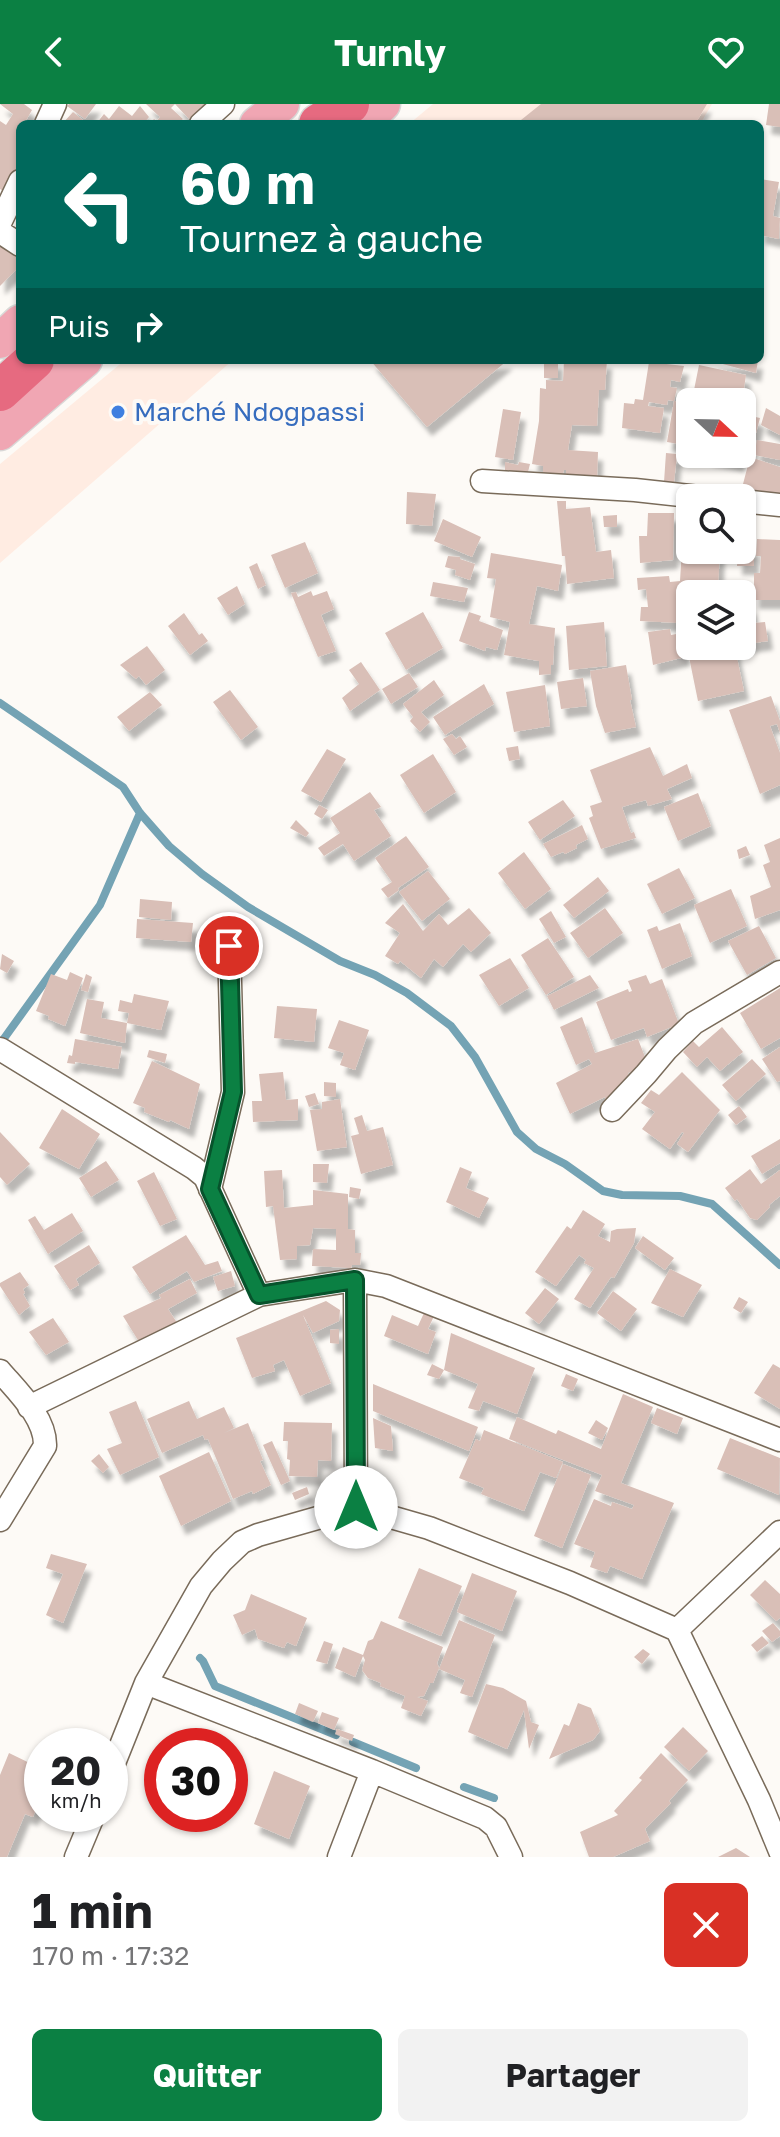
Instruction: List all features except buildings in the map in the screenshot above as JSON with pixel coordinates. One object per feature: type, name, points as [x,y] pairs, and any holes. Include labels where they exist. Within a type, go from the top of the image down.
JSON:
[{"type":"highway","points":[[313,120],[330,104]]},
{"type":"highway","points":[[325,120],[349,104]]},
{"type":"highway","points":[[0,391],[30,364]]},
{"type":"main road","points":[[262,120],[282,104]]},
{"type":"main road","points":[[366,120],[383,104]]},
{"type":"main road","points":[[0,341],[16,326]]},
{"type":"main road","points":[[0,433],[80,364]]},
{"type":"street","points":[[205,120],[223,104]]},
{"type":"street","points":[[0,223],[16,189]]},
{"type":"street","points":[[482,481],[676,494]]},
{"type":"street","points":[[756,502],[780,505]]},
{"type":"street","points":[[210,1189],[233,1092],[229,946]]},
{"type":"street","points":[[612,1110],[694,1023],[780,972]]},
{"type":"street","points":[[3,1051],[205,1177],[259,1295]]},
{"type":"street","points":[[355,1280],[356,1507]]},
{"type":"street","points":[[29,1407],[259,1295],[355,1280],[386,1286],[780,1440]]},
{"type":"street","points":[[0,1371],[29,1407],[45,1435],[45,1446],[0,1520]]},
{"type":"street","points":[[128,1728],[146,1683],[201,1586],[222,1561],[242,1542],[258,1535],[356,1507],[429,1528],[570,1583],[677,1630],[759,1800],[780,1851]]},
{"type":"street","points":[[677,1630],[780,1532]]},
{"type":"street","points":[[146,1683],[485,1818],[496,1827],[511,1857]]},
{"type":"street","points":[[339,1857],[372,1771]]},
{"type":"street","points":[[76,1857],[86,1832]]},
{"type":"shaded area","points":[[433,104],[712,104],[702,120],[414,120]]},
{"type":"shaded area","name":"Marché Ndogpassi","points":[[120,364],[228,364],[0,563],[0,464]]},
{"type":"waterway","points":[[0,703],[123,787],[140,813],[169,846],[248,907],[340,961],[375,975],[407,993],[451,1026],[475,1057],[517,1132],[536,1149],[565,1164],[603,1191],[622,1195],[680,1196],[712,1204],[780,1265]]},
{"type":"waterway","points":[[0,1044],[100,905],[140,813]]},
{"type":"waterway","points":[[200,1658],[215,1686],[336,1735]]},
{"type":"waterway","points":[[353,1742],[416,1768]]},
{"type":"waterway","points":[[464,1787],[494,1798]]},
{"type":"place","name":"Marché Ndogpassi","points":[[118,412]]},
{"type":"route","points":[[229,946],[233,1092],[210,1189],[259,1295],[355,1280],[356,1507]]}]
